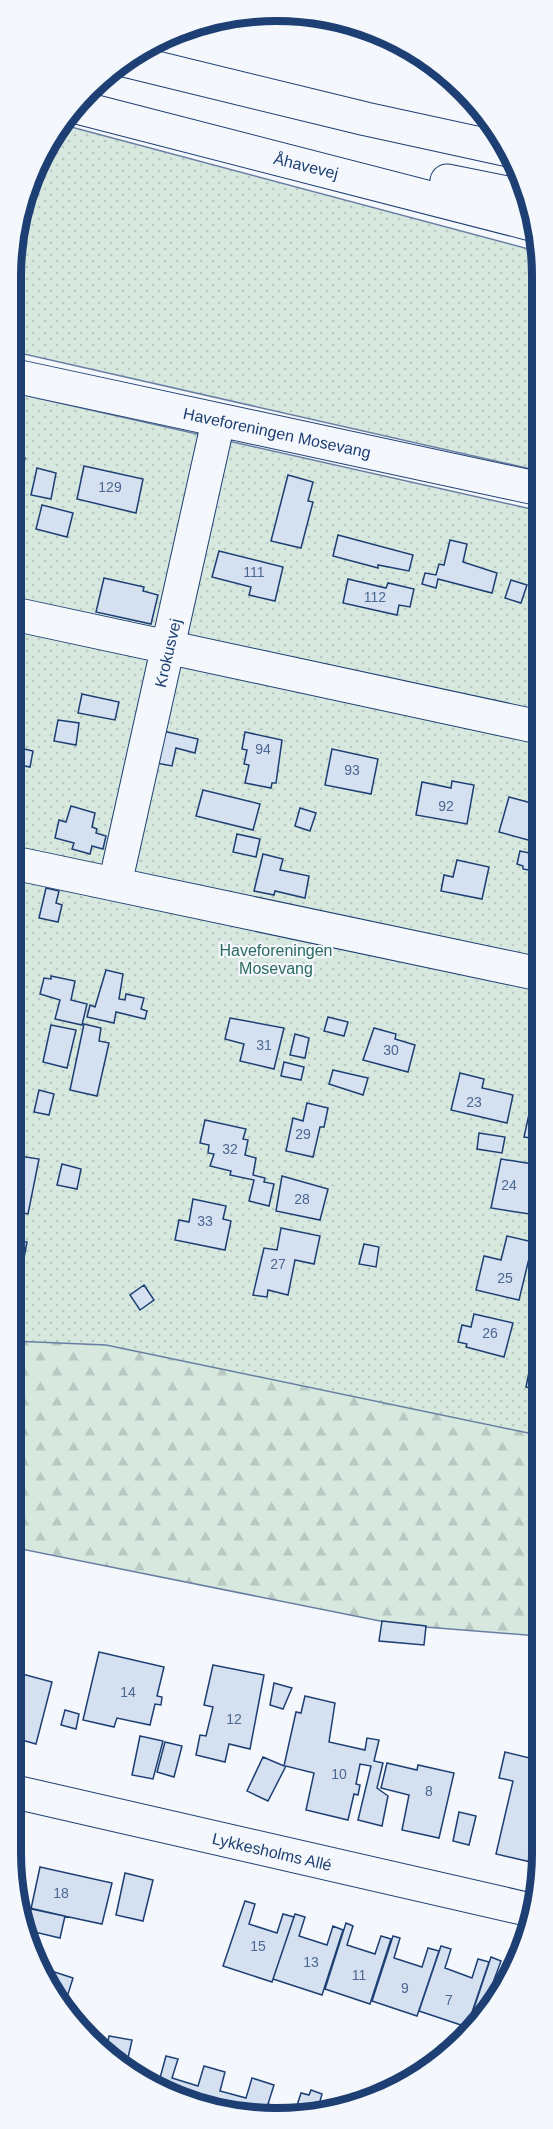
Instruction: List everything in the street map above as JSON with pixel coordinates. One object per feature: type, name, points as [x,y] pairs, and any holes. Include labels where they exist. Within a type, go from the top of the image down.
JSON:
[{"type":"street","points":[[136,63],[366,119],[497,148]]},
{"type":"street","name":"Åhavevej","points":[[83,109],[526,223]]},
{"type":"street","points":[[135,122],[518,196]]},
{"type":"street","name":"Haveforeningen Mosevang","points":[[21,377],[218,422],[532,487]]},
{"type":"street","name":"Krokusvej","points":[[115,884],[170,648],[218,422]]},
{"type":"street","points":[[21,616],[532,726]]},
{"type":"street","points":[[21,864],[532,973]]},
{"type":"street","name":"Lykkesholms Allé","points":[[21,1793],[525,1909]]},
{"type":"green space","points":[[70,127],[530,249],[532,469],[21,353],[21,276],[26,227],[47,163]]},
{"type":"green space","name":"Haveforeningen Mosevang","points":[[21,394],[532,509],[532,1494],[21,1409]]},
{"type":"green space","points":[[21,1341],[106,1345],[532,1434],[532,1636],[400,1625],[21,1549]]},
{"type":"building","points":[[21,457],[25,458],[21,475]]},
{"type":"building","points":[[84,466],[143,479],[136,513],[77,499]]},
{"type":"building","points":[[37,468],[56,473],[51,499],[31,495]]},
{"type":"building","points":[[288,475],[313,482],[308,501],[313,502],[301,548],[271,541]]},
{"type":"building","points":[[42,505],[73,513],[67,537],[36,529]]},
{"type":"building","points":[[338,535],[413,555],[409,571],[378,565],[378,568],[333,556]]},
{"type":"building","points":[[450,540],[467,544],[463,562],[497,573],[492,593],[438,579],[436,588],[422,584],[425,573],[436,575],[439,564],[444,565]]},
{"type":"building","points":[[219,551],[283,567],[275,601],[249,595],[251,587],[212,577]]},
{"type":"building","points":[[104,578],[144,587],[143,591],[158,595],[151,624],[96,612]]},
{"type":"building","points":[[348,579],[386,588],[388,583],[414,589],[410,607],[399,605],[397,615],[343,603]]},
{"type":"building","points":[[511,580],[527,585],[521,603],[505,598]]},
{"type":"building","points":[[82,694],[119,702],[115,720],[78,713]]},
{"type":"building","points":[[58,720],[79,723],[76,745],[54,741]]},
{"type":"building","points":[[163,731],[198,739],[195,753],[176,748],[172,766],[156,763]]},
{"type":"building","points":[[245,732],[282,740],[276,783],[272,783],[271,788],[245,783],[249,765],[244,764],[247,750],[242,749]]},
{"type":"building","points":[[21,748],[33,751],[30,767],[21,765]]},
{"type":"building","points":[[332,749],[378,759],[371,794],[325,785]]},
{"type":"building","points":[[452,781],[474,785],[467,824],[416,815],[422,782],[451,788]]},
{"type":"building","points":[[203,790],[260,804],[253,830],[196,816]]},
{"type":"building","points":[[509,797],[532,803],[532,841],[499,832]]},
{"type":"building","points":[[71,806],[95,813],[92,827],[97,829],[96,833],[106,836],[103,849],[92,846],[90,854],[72,849],[74,843],[55,838],[59,820],[66,822]]},
{"type":"building","points":[[300,808],[316,813],[310,831],[295,826]]},
{"type":"building","points":[[237,834],[260,839],[256,857],[233,852]]},
{"type":"building","points":[[520,851],[532,854],[532,871],[523,869],[523,866],[517,864]]},
{"type":"building","points":[[263,854],[283,859],[280,870],[309,876],[305,898],[275,891],[274,895],[254,891]]},
{"type":"building","points":[[457,860],[489,867],[482,899],[441,891],[444,875],[453,877]]},
{"type":"building","points":[[46,888],[59,891],[56,903],[62,905],[58,922],[39,918]]},
{"type":"building","points":[[106,970],[123,974],[119,999],[125,1000],[126,994],[144,998],[141,1009],[147,1011],[145,1019],[116,1012],[114,1023],[87,1017],[90,1005],[95,1007]]},
{"type":"building","points":[[51,976],[75,981],[71,1000],[87,1004],[82,1025],[55,1019],[60,1000],[40,994],[44,978],[51,979]]},
{"type":"building","points":[[328,1017],[348,1022],[344,1036],[324,1031]]},
{"type":"building","points":[[230,1018],[284,1028],[274,1069],[240,1061],[244,1044],[225,1039]]},
{"type":"building","points":[[84,1024],[101,1028],[99,1041],[109,1043],[97,1096],[70,1090]]},
{"type":"building","points":[[51,1025],[76,1030],[67,1068],[43,1062]]},
{"type":"building","points":[[374,1028],[396,1034],[395,1039],[415,1045],[408,1072],[363,1060]]},
{"type":"building","points":[[295,1034],[309,1038],[305,1058],[290,1055]]},
{"type":"building","points":[[284,1062],[304,1067],[301,1080],[281,1076]]},
{"type":"building","points":[[333,1070],[368,1078],[363,1095],[329,1084]]},
{"type":"building","points":[[460,1073],[484,1079],[482,1088],[513,1095],[507,1123],[451,1110]]},
{"type":"building","points":[[39,1090],[54,1094],[49,1115],[34,1112]]},
{"type":"building","points":[[307,1103],[328,1108],[324,1127],[320,1127],[313,1157],[286,1151],[293,1118],[303,1121]]},
{"type":"building","points":[[531,1105],[532,1138],[524,1137]]},
{"type":"building","points":[[205,1120],[246,1129],[243,1139],[248,1140],[245,1155],[256,1158],[253,1175],[265,1178],[264,1182],[274,1184],[269,1206],[249,1201],[254,1180],[230,1175],[231,1171],[210,1166],[214,1154],[208,1153],[209,1145],[200,1143]]},
{"type":"building","points":[[479,1133],[505,1137],[502,1153],[477,1149]]},
{"type":"building","points":[[21,1156],[39,1159],[28,1214],[21,1213]]},
{"type":"building","points":[[501,1159],[532,1164],[532,1214],[491,1208]]},
{"type":"building","points":[[62,1164],[81,1169],[77,1189],[57,1185]]},
{"type":"building","points":[[282,1176],[328,1189],[320,1220],[276,1211]]},
{"type":"building","points":[[193,1199],[226,1206],[223,1219],[231,1221],[225,1250],[175,1240],[179,1220],[189,1222]]},
{"type":"building","points":[[281,1228],[320,1236],[314,1264],[295,1260],[288,1295],[268,1290],[267,1297],[253,1295],[264,1248],[277,1250]]},
{"type":"building","points":[[507,1236],[532,1242],[519,1300],[476,1290],[484,1256],[501,1260]]},
{"type":"building","points":[[21,1241],[27,1242],[23,1263],[21,1263]]},
{"type":"building","points":[[364,1244],[379,1247],[376,1267],[359,1264]]},
{"type":"building","points":[[144,1285],[154,1300],[140,1310],[130,1295]]},
{"type":"building","points":[[474,1314],[513,1323],[504,1357],[466,1347],[467,1344],[458,1342],[462,1325],[471,1327]]},
{"type":"building","points":[[532,1357],[532,1388],[526,1387]]},
{"type":"building","points":[[382,1621],[426,1626],[424,1645],[379,1641]]},
{"type":"building","points":[[99,1652],[164,1667],[157,1696],[162,1697],[161,1705],[155,1704],[150,1725],[117,1718],[114,1727],[83,1720]]},
{"type":"building","points":[[213,1665],[264,1675],[250,1749],[229,1744],[225,1762],[196,1755],[200,1735],[206,1736],[213,1707],[204,1705]]},
{"type":"building","points":[[21,1674],[52,1682],[36,1744],[21,1740]]},
{"type":"building","points":[[274,1683],[292,1688],[283,1709],[270,1705]]},
{"type":"building","points":[[305,1696],[335,1703],[329,1742],[365,1750],[367,1738],[379,1740],[374,1761],[383,1763],[377,1788],[388,1796],[382,1826],[358,1820],[371,1766],[360,1764],[356,1784],[360,1785],[358,1795],[354,1794],[348,1820],[306,1810],[314,1773],[286,1766],[268,1801],[247,1791],[263,1757],[284,1766],[296,1712],[301,1713]]},
{"type":"building","points":[[65,1710],[79,1714],[76,1729],[61,1725]]},
{"type":"building","points":[[140,1736],[163,1741],[153,1779],[132,1775]]},
{"type":"building","points":[[165,1742],[182,1746],[174,1777],[157,1772]]},
{"type":"building","points":[[505,1752],[532,1759],[531,1862],[496,1854],[513,1781],[499,1778]]},
{"type":"building","points":[[387,1763],[417,1770],[418,1765],[454,1773],[439,1838],[402,1830],[409,1795],[381,1788]]},
{"type":"building","points":[[459,1812],[476,1816],[469,1845],[453,1841]]},
{"type":"building","points":[[40,1867],[112,1883],[102,1924],[31,1909]]},
{"type":"building","points":[[125,1873],[153,1880],[143,1921],[116,1915]]},
{"type":"building","points":[[245,1901],[255,1904],[249,1924],[277,1933],[283,1914],[294,1917],[272,1982],[223,1966]]},
{"type":"building","points":[[27,1907],[65,1916],[60,1938],[34,1932]]},
{"type":"building","points":[[295,1914],[305,1917],[299,1936],[327,1945],[333,1926],[343,1930],[322,1995],[273,1979]]},
{"type":"building","points":[[346,1923],[353,1926],[347,1945],[375,1954],[381,1936],[391,1939],[370,2004],[325,1989]]},
{"type":"building","points":[[393,1936],[400,1938],[394,1958],[422,1967],[428,1948],[439,1951],[417,2016],[372,2001]]},
{"type":"building","points":[[441,1946],[451,1949],[445,1968],[472,1978],[478,1959],[489,1962],[469,2021],[464,2026],[419,2011]]},
{"type":"building","points":[[491,1957],[501,1961],[494,1980],[497,1981],[470,2019]]},
{"type":"building","points":[[50,1970],[73,1978],[67,1998]]},
{"type":"building","points":[[109,2036],[132,2040],[128,2058],[107,2044]]},
{"type":"building","points":[[166,2056],[178,2059],[172,2078],[198,2086],[204,2066],[225,2072],[220,2091],[246,2098],[252,2078],[274,2085],[268,2104],[281,2108],[227,2103],[179,2089],[159,2080]]},
{"type":"building","points":[[311,2090],[322,2094],[319,2104],[297,2107],[301,2093],[309,2095]]}]
